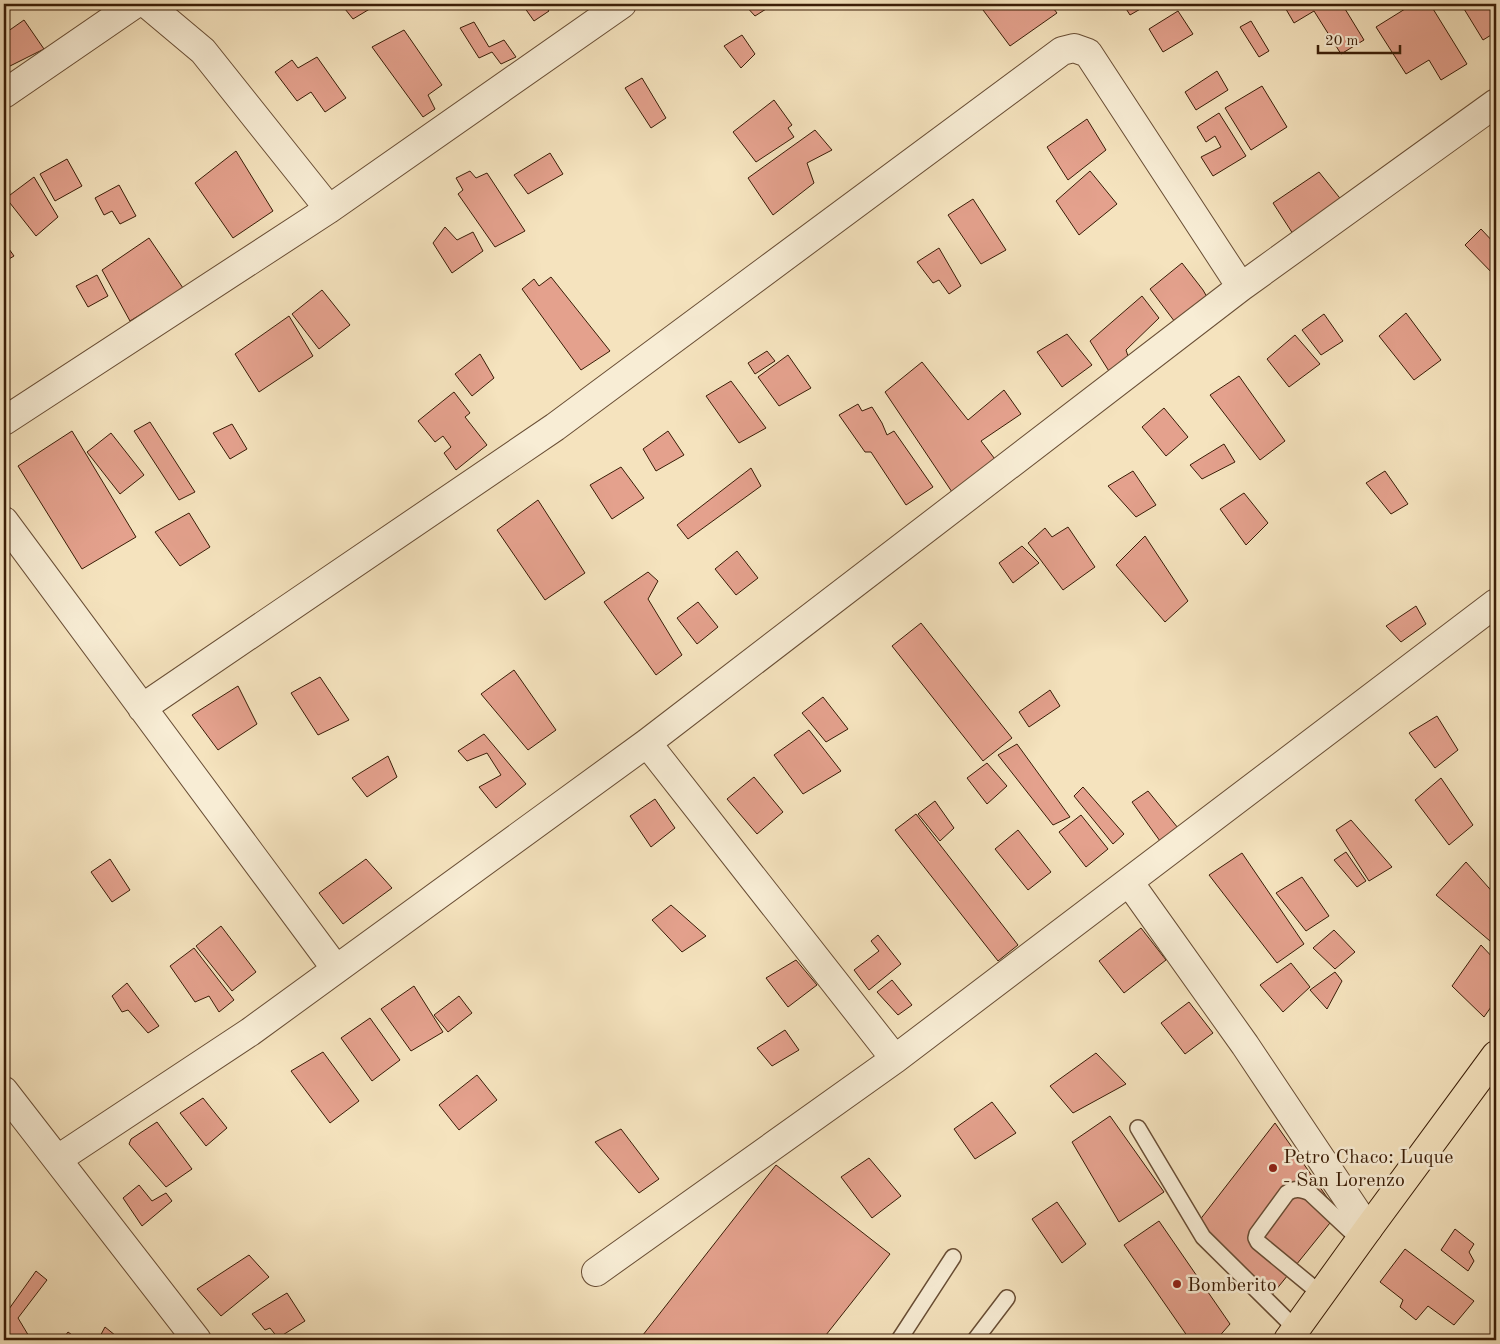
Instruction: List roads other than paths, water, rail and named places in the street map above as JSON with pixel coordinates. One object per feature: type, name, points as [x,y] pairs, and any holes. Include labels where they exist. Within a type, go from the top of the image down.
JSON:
[{"type":"main road","points":[[1292,1334],[1496,1055]]},
{"type":"street","points":[[4,94],[135,4]]},
{"type":"street","points":[[147,4],[203,51],[329,209]]},
{"type":"street","points":[[4,422],[329,209],[622,4]]},
{"type":"street","points":[[142,708],[556,427],[1062,51],[1074,48],[1088,53],[1240,287]]},
{"type":"street","points":[[58,1159],[250,1032],[647,743],[1240,287],[1496,103]]},
{"type":"street","points":[[4,521],[336,969]]},
{"type":"street","points":[[596,1272],[895,1060],[1496,603]]},
{"type":"street","points":[[647,743],[895,1060]]},
{"type":"street","points":[[1129,882],[1245,1045],[1331,1174],[1364,1234]]},
{"type":"street","points":[[4,1091],[12,1118],[58,1159],[197,1340]]},
{"type":"lane","points":[[1138,1128],[1203,1237],[1292,1334]]},
{"type":"lane","points":[[1310,1193],[1331,1174]]},
{"type":"lane","points":[[1321,1294],[1258,1242],[1257,1234],[1287,1193],[1293,1190],[1302,1190],[1310,1193],[1364,1234]]},
{"type":"lane","points":[[899,1340],[953,1257]]},
{"type":"lane","points":[[975,1340],[1007,1298]]},
{"type":"place","name":"Petro Chaco: Luque - San Lorenzo","points":[[1273,1168]]},
{"type":"place","name":"Bomberito","points":[[1177,1284]]}]
